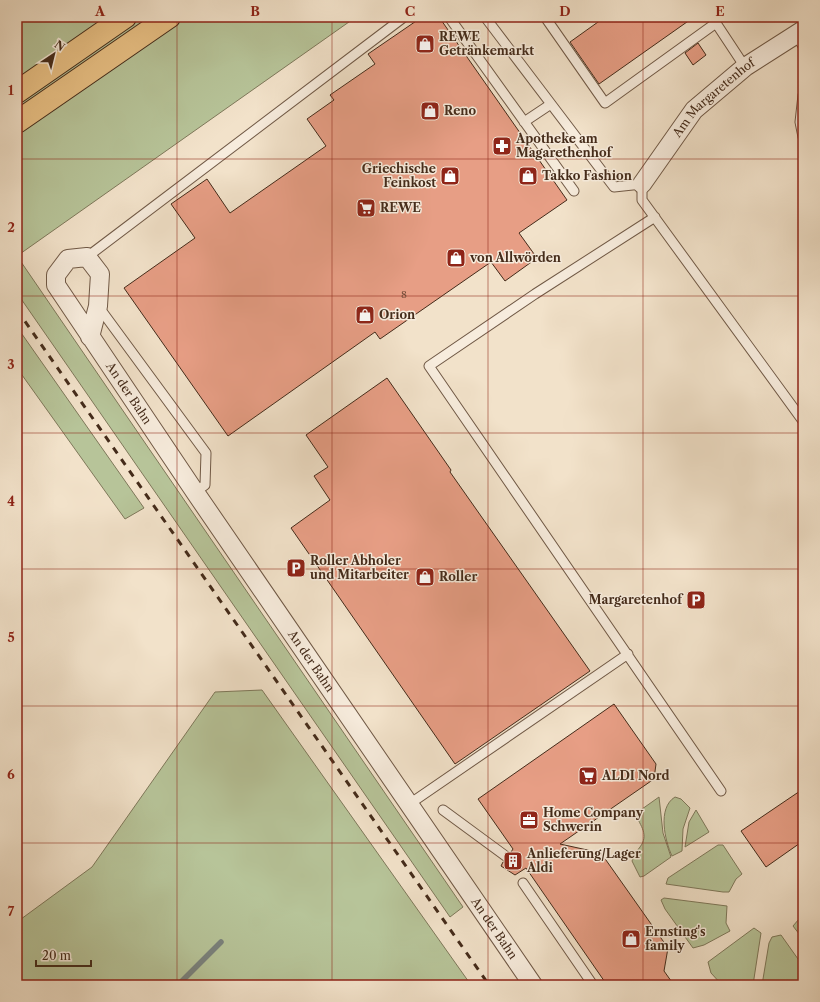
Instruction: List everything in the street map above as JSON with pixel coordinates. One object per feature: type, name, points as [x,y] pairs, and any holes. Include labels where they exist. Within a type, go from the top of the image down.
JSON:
[{"type":"highway","points":[[17,92],[125,17]]},
{"type":"highway","points":[[17,122],[169,17]]},
{"type":"street","name":"Am Margaretenhof","points":[[642,184],[694,110],[745,67],[800,37]]},
{"type":"street","points":[[87,257],[100,274],[98,306],[90,337]]},
{"type":"street","name":"An der Bahn","points":[[87,257],[68,259],[56,275],[56,285],[408,805],[533,985]]},
{"type":"lane","points":[[87,257],[404,17]]},
{"type":"lane","points":[[448,17],[574,191]]},
{"type":"lane","points":[[485,17],[614,187],[642,184],[642,200],[803,421]]},
{"type":"lane","points":[[545,17],[605,103],[714,20],[745,67]]},
{"type":"lane","points":[[803,95],[800,122],[803,137]]},
{"type":"lane","points":[[524,122],[551,104]]},
{"type":"lane","points":[[654,217],[535,294],[429,366],[721,791]]},
{"type":"lane","points":[[98,306],[206,453],[205,485],[195,492]]},
{"type":"lane","points":[[408,805],[628,654]]},
{"type":"lane","points":[[443,810],[507,857]]},
{"type":"lane","points":[[523,883],[592,985]]},
{"type":"green space","points":[[17,17],[356,17],[17,256]]},
{"type":"green space","points":[[17,256],[463,907],[450,917],[17,293]]},
{"type":"green space","points":[[17,327],[144,508],[125,519],[17,368]]},
{"type":"green space","points":[[262,690],[471,985],[17,985],[17,922],[92,867],[215,692]]},
{"type":"green space","points":[[659,797],[663,833],[671,857],[644,876],[640,877],[632,861],[643,843],[644,834],[635,814]]},
{"type":"green space","points":[[675,797],[681,799],[690,808],[683,829],[682,851],[672,856],[665,834],[664,817],[669,802]]},
{"type":"green space","points":[[696,810],[709,832],[685,847],[689,822]]},
{"type":"green space","points":[[718,845],[723,845],[742,874],[736,879],[729,892],[666,884],[668,878]]},
{"type":"green space","points":[[664,898],[727,906],[726,923],[730,931],[704,945],[693,948],[665,909],[661,900]]},
{"type":"green space","points":[[801,914],[803,914],[803,939],[793,926]]},
{"type":"green space","points":[[754,928],[761,933],[753,985],[722,985],[711,973],[708,962]]},
{"type":"green space","points":[[781,935],[803,966],[803,985],[762,985],[769,943],[772,937]]},
{"type":"building","points":[[422,17],[439,17],[567,200],[519,233],[537,258],[505,281],[491,262],[380,339],[375,332],[228,436],[124,288],[195,238],[171,204],[207,179],[230,213],[326,146],[307,119],[334,100],[330,95],[375,64],[368,54]]},
{"type":"building","points":[[605,17],[694,17],[599,84],[570,42]]},
{"type":"building","points":[[698,43],[706,55],[693,65],[685,53]]},
{"type":"building","name":"Roller","points":[[387,378],[451,470],[450,472],[590,671],[455,764],[291,528],[330,500],[314,476],[328,467],[306,435]]},
{"type":"building","points":[[614,704],[656,764],[654,779],[560,844],[601,853],[668,948],[664,971],[674,985],[607,985],[526,868],[515,875],[501,866],[503,862],[507,863],[512,861],[513,857],[511,852],[513,849],[478,799]]},
{"type":"building","points":[[803,789],[803,841],[766,867],[741,831]]},
{"type":"waterway","points":[[178,985],[221,942]]},
{"type":"railway","points":[[17,310],[489,985]]},
{"type":"place","name":"REWE Getränkemarkt","points":[[425,44]]},
{"type":"place","name":"Reno","points":[[430,111]]},
{"type":"place","name":"Apotheke am Magarethenhof","points":[[502,146]]},
{"type":"place","name":"Griechische Feinkost","points":[[450,176]]},
{"type":"place","name":"Takko Fashion","points":[[528,176]]},
{"type":"place","name":"REWE","points":[[366,208]]},
{"type":"place","name":"von Allwörden","points":[[456,258]]},
{"type":"place","name":"Orion","points":[[365,315]]},
{"type":"place","name":"Roller Abholer und Mitarbeiter","points":[[296,568]]},
{"type":"place","name":"Roller","points":[[425,577]]},
{"type":"place","name":"Margaretenhof","points":[[696,600]]},
{"type":"place","name":"ALDI Nord","points":[[588,776]]},
{"type":"place","name":"Home Company Schwerin","points":[[529,820]]},
{"type":"place","name":"Anlieferung/Lager Aldi","points":[[513,861]]},
{"type":"place","name":"Ernsting's family","points":[[631,939]]}]
